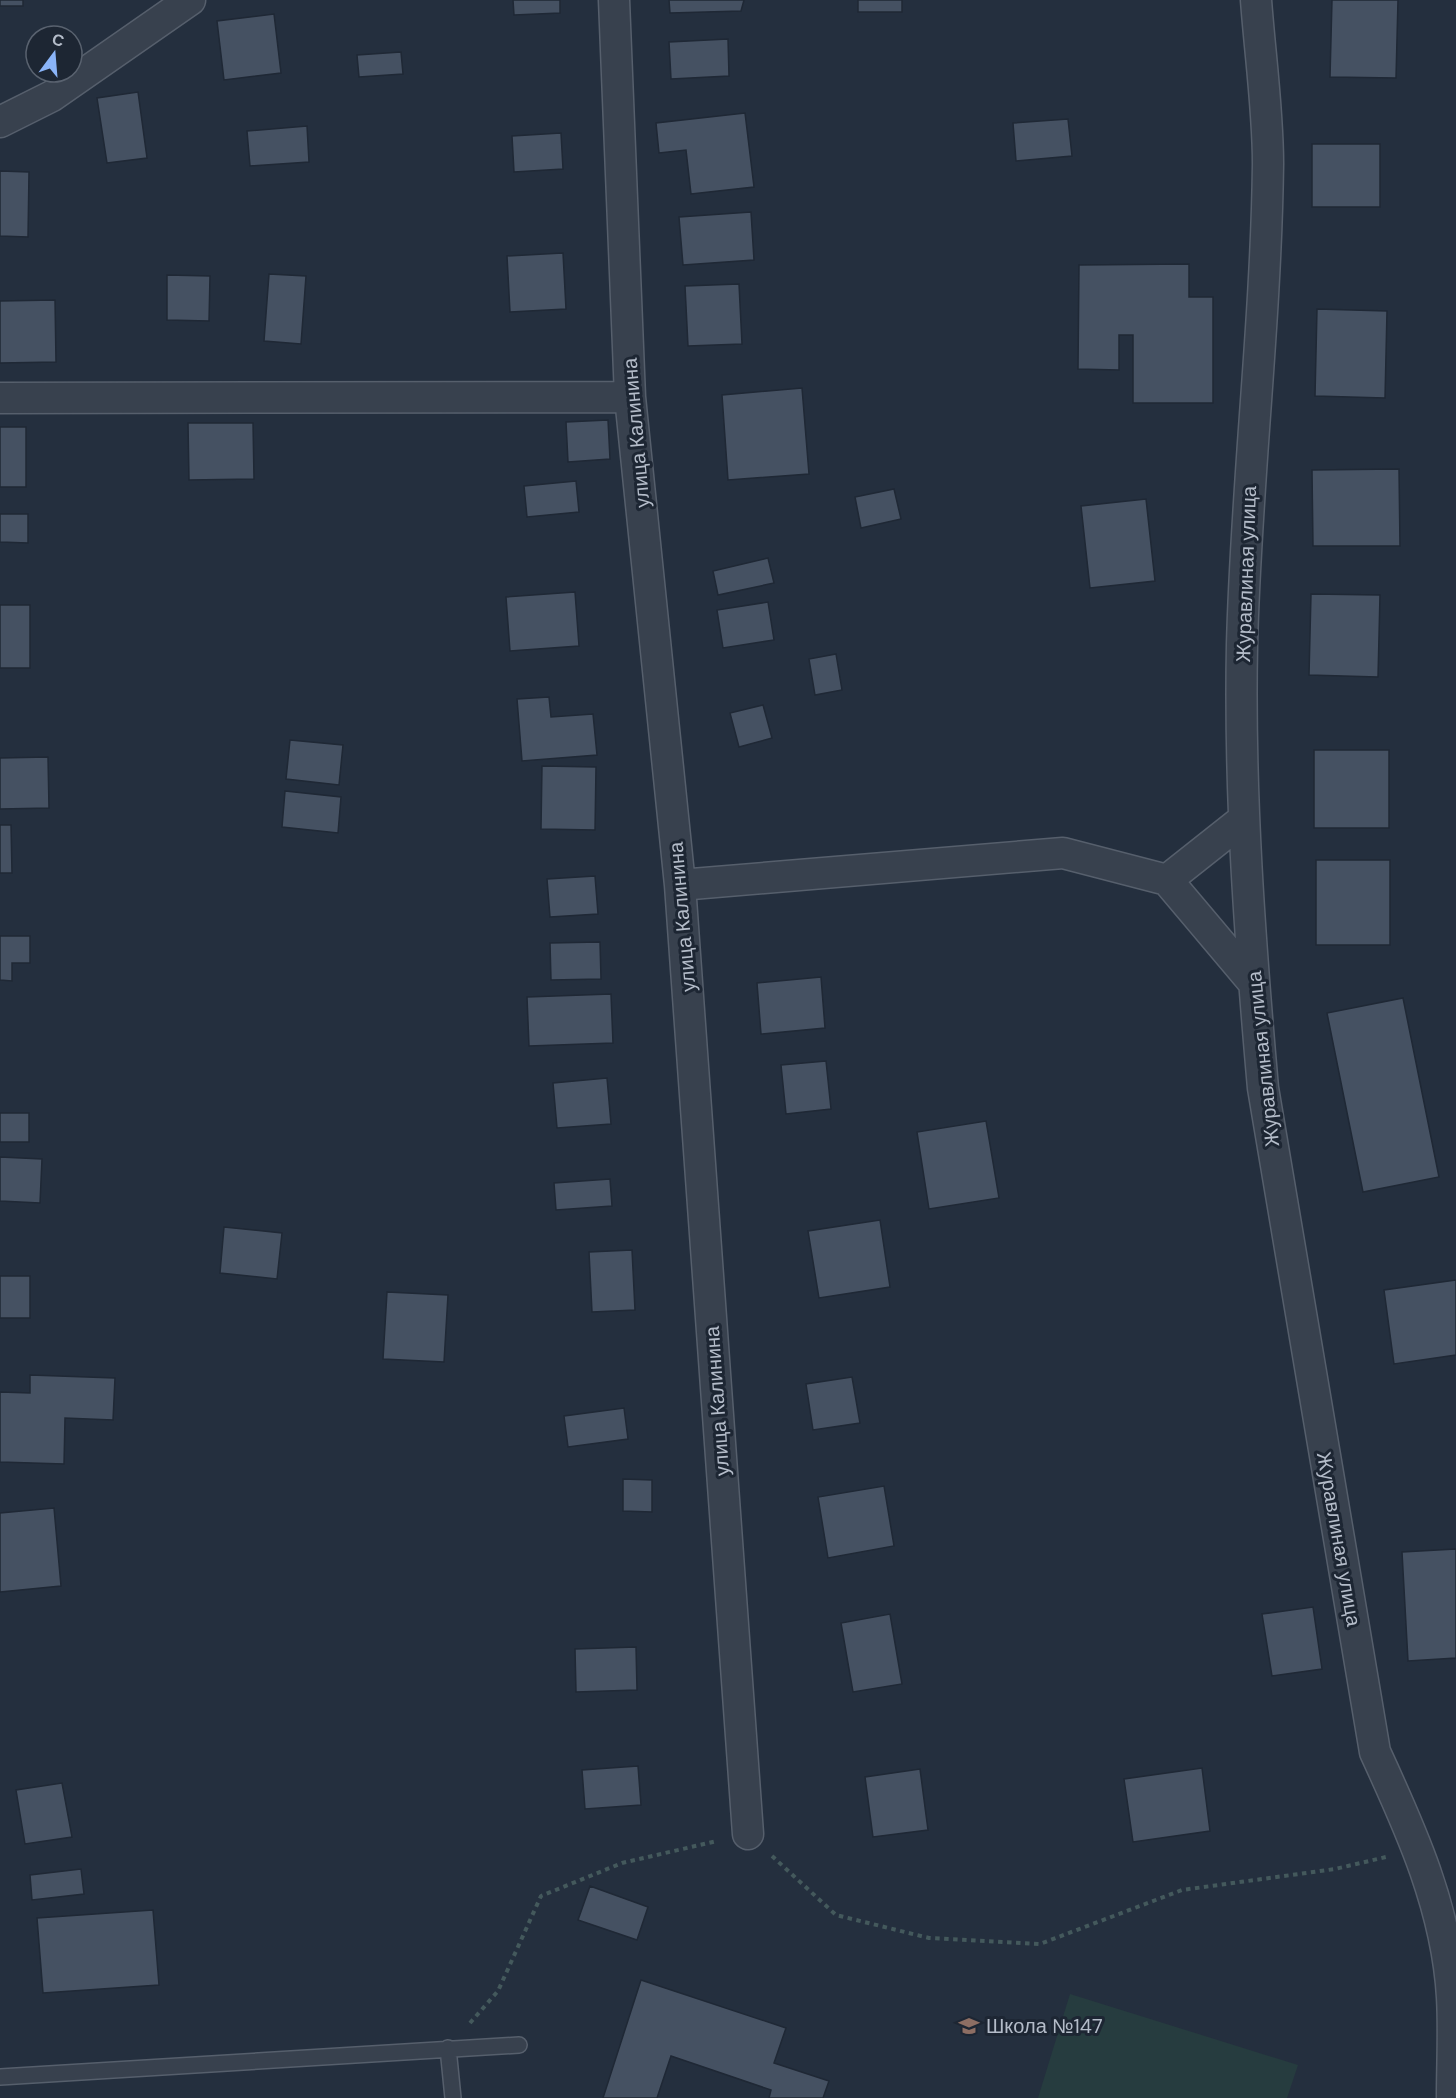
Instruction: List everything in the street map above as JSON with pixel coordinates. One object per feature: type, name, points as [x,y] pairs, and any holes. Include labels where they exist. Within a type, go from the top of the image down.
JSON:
[{"type":"street","points":[[0,122],[52,96],[190,0]]},
{"type":"street","name":"улица Калинина","points":[[614,0],[630,397],[680,885],[748,1834]]},
{"type":"street","name":"Журавлиная улица","points":[[1256,0],[1268,160],[1264,301],[1250,482],[1242,644],[1244,819],[1253,982],[1263,1088],[1375,1752],[1419,1849],[1442,1927],[1452,1996],[1452,2098]]},
{"type":"street","points":[[0,398],[630,397]]},
{"type":"street","points":[[1167,880],[1244,819]]},
{"type":"street","points":[[680,885],[1062,853],[1167,880],[1253,982]]},
{"type":"lane","points":[[0,2077],[519,2045]]},
{"type":"lane","points":[[448,2048],[453,2098]]},
{"type":"path","points":[[448,2048],[498,1991],[541,1896],[621,1863],[748,1834],[836,1915],[929,1938],[1040,1944],[1182,1890],[1335,1869],[1419,1849]]},
{"type":"green space","points":[[1070,1994],[1298,2065],[1287,2098],[1038,2098]]},
{"type":"building","points":[[0,0],[23,0],[23,6],[0,6]]},
{"type":"building","points":[[513,0],[560,0],[560,13],[514,15]]},
{"type":"building","points":[[669,0],[744,0],[741,11],[670,13]]},
{"type":"building","points":[[858,0],[902,0],[902,12],[858,12]]},
{"type":"building","points":[[1332,0],[1398,0],[1396,78],[1330,77]]},
{"type":"building","points":[[274,14],[281,73],[224,80],[217,21]]},
{"type":"building","points":[[728,39],[729,76],[671,79],[669,42]]},
{"type":"building","points":[[401,52],[403,74],[359,77],[357,55]]},
{"type":"building","points":[[138,92],[147,158],[107,163],[97,98]]},
{"type":"building","points":[[745,113],[754,187],[691,194],[686,150],[659,153],[656,123]]},
{"type":"building","points":[[1068,119],[1072,156],[1016,161],[1013,123]]},
{"type":"building","points":[[307,126],[309,162],[250,166],[247,131]]},
{"type":"building","points":[[561,133],[563,169],[514,172],[512,136]]},
{"type":"building","points":[[1312,144],[1380,144],[1380,207],[1312,207]]},
{"type":"building","points":[[0,171],[29,172],[28,237],[0,236]]},
{"type":"building","points":[[751,212],[754,260],[683,265],[679,217]]},
{"type":"building","points":[[563,253],[566,309],[510,312],[507,256]]},
{"type":"building","points":[[1189,264],[1189,297],[1213,297],[1213,403],[1133,403],[1133,335],[1119,335],[1119,370],[1078,369],[1079,265]]},
{"type":"building","points":[[269,274],[306,276],[301,344],[264,341]]},
{"type":"building","points":[[167,275],[210,276],[209,321],[167,320]]},
{"type":"building","points":[[739,284],[742,344],[688,346],[685,286]]},
{"type":"building","points":[[55,300],[56,362],[0,363],[0,301]]},
{"type":"building","points":[[1317,309],[1387,311],[1385,398],[1315,396]]},
{"type":"building","points":[[802,388],[809,474],[728,480],[722,395]]},
{"type":"building","points":[[608,420],[610,459],[568,462],[566,422]]},
{"type":"building","points":[[188,423],[253,423],[254,479],[189,480]]},
{"type":"building","points":[[0,427],[26,427],[26,487],[0,487]]},
{"type":"building","points":[[1399,469],[1400,546],[1313,546],[1312,470]]},
{"type":"building","points":[[576,481],[579,512],[527,517],[524,486]]},
{"type":"building","points":[[894,489],[901,519],[861,528],[855,497]]},
{"type":"building","points":[[1146,499],[1155,581],[1090,588],[1081,506]]},
{"type":"building","points":[[0,514],[28,514],[28,543],[0,542]]},
{"type":"building","points":[[768,558],[774,583],[718,595],[713,571]]},
{"type":"building","points":[[575,592],[579,646],[510,651],[506,597]]},
{"type":"building","points":[[1311,594],[1380,595],[1378,677],[1309,675]]},
{"type":"building","points":[[768,602],[774,640],[723,648],[717,610]]},
{"type":"building","points":[[0,605],[30,605],[30,668],[0,668]]},
{"type":"building","points":[[836,654],[842,690],[815,695],[809,659]]},
{"type":"building","points":[[549,697],[551,717],[593,714],[597,755],[522,761],[517,699]]},
{"type":"building","points":[[763,705],[772,738],[739,747],[730,713]]},
{"type":"building","points":[[290,740],[343,745],[339,785],[286,779]]},
{"type":"building","points":[[1314,750],[1389,750],[1389,828],[1314,828]]},
{"type":"building","points":[[48,757],[49,808],[0,809],[0,758]]},
{"type":"building","points":[[542,766],[596,767],[595,830],[541,829]]},
{"type":"building","points":[[285,791],[341,797],[338,833],[282,827]]},
{"type":"building","points":[[0,825],[11,825],[12,873],[0,873]]},
{"type":"building","points":[[1316,860],[1390,860],[1390,945],[1316,945]]},
{"type":"building","points":[[595,876],[598,914],[550,917],[547,879]]},
{"type":"building","points":[[0,936],[30,936],[30,963],[12,963],[12,981],[0,980]]},
{"type":"building","points":[[600,942],[601,979],[551,980],[550,943]]},
{"type":"building","points":[[821,977],[825,1028],[761,1034],[757,983]]},
{"type":"building","points":[[611,994],[613,1043],[529,1046],[527,997]]},
{"type":"building","points":[[1403,998],[1439,1177],[1363,1192],[1327,1013]]},
{"type":"building","points":[[826,1061],[831,1109],[786,1114],[781,1065]]},
{"type":"building","points":[[607,1078],[611,1124],[557,1128],[553,1083]]},
{"type":"building","points":[[0,1113],[29,1113],[29,1142],[0,1142]]},
{"type":"building","points":[[986,1121],[999,1198],[929,1209],[917,1132]]},
{"type":"building","points":[[0,1157],[42,1159],[40,1203],[0,1201]]},
{"type":"building","points":[[610,1179],[612,1206],[556,1210],[554,1183]]},
{"type":"building","points":[[880,1220],[890,1287],[819,1298],[808,1231]]},
{"type":"building","points":[[224,1227],[282,1233],[277,1279],[220,1273]]},
{"type":"building","points":[[632,1250],[635,1310],[592,1312],[589,1252]]},
{"type":"building","points":[[0,1276],[30,1276],[30,1318],[0,1318]]},
{"type":"building","points":[[1456,1280],[1456,1355],[1394,1364],[1384,1290]]},
{"type":"building","points":[[387,1292],[448,1295],[444,1362],[383,1359]]},
{"type":"building","points":[[30,1375],[115,1378],[113,1420],[65,1418],[64,1464],[0,1462],[0,1392],[30,1393]]},
{"type":"building","points":[[852,1377],[860,1423],[813,1430],[806,1384]]},
{"type":"building","points":[[624,1408],[628,1439],[568,1447],[564,1416]]},
{"type":"building","points":[[623,1479],[652,1480],[652,1512],[623,1511]]},
{"type":"building","points":[[884,1486],[894,1546],[828,1558],[818,1497]]},
{"type":"building","points":[[54,1508],[61,1586],[0,1592],[0,1513]]},
{"type":"building","points":[[1456,1549],[1456,1658],[1408,1661],[1402,1552]]},
{"type":"building","points":[[1313,1607],[1322,1669],[1272,1676],[1262,1614]]},
{"type":"building","points":[[890,1614],[902,1684],[853,1692],[841,1623]]},
{"type":"building","points":[[636,1647],[637,1690],[576,1692],[575,1649]]},
{"type":"building","points":[[638,1766],[641,1805],[585,1809],[582,1770]]},
{"type":"building","points":[[1202,1768],[1210,1831],[1133,1842],[1124,1779]]},
{"type":"building","points":[[920,1769],[928,1830],[873,1837],[865,1777]]},
{"type":"building","points":[[62,1783],[72,1837],[25,1844],[16,1790]]},
{"type":"building","points":[[81,1869],[84,1894],[32,1900],[30,1875]]},
{"type":"building","points":[[590,1886],[648,1907],[637,1940],[578,1920]]},
{"type":"building","points":[[153,1910],[159,1985],[43,1993],[37,1918]]},
{"type":"building","points":[[641,1980],[786,2028],[774,2063],[829,2081],[823,2098],[769,2098],[771,2090],[671,2056],[657,2098],[603,2098]]},
{"type":"place","name":"Школа №147","points":[[969,2026]]}]
